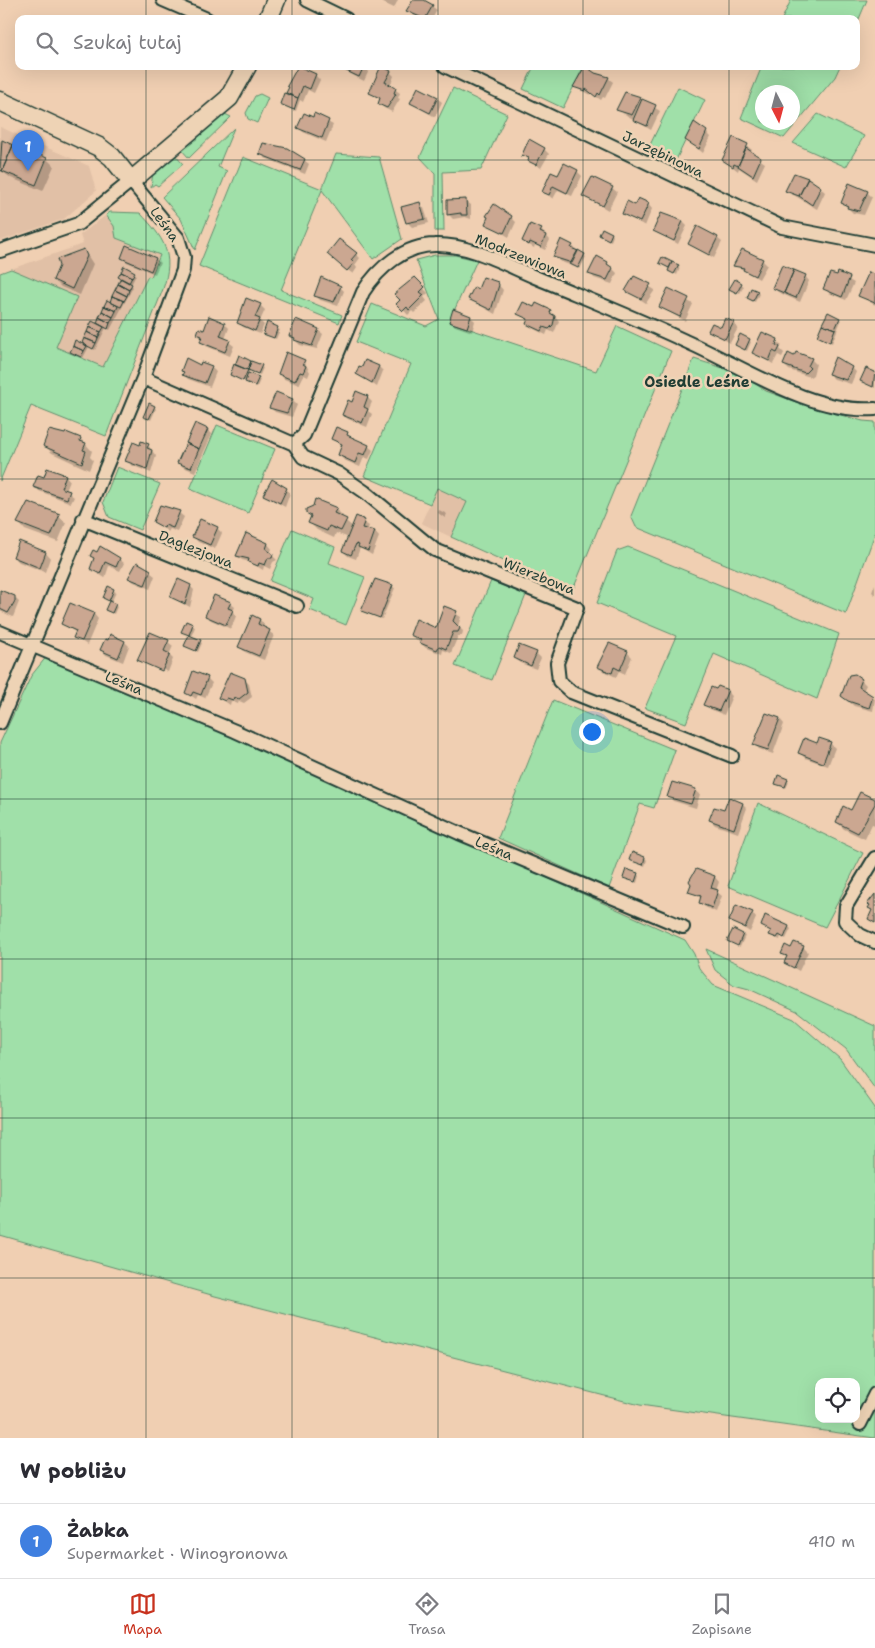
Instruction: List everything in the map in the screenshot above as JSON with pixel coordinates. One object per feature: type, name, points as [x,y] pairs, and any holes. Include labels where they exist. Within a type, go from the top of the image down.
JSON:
[{"type":"street","points":[[163,0],[198,15]]},
{"type":"street","points":[[270,15],[276,0]]},
{"type":"street","points":[[307,0],[338,15]]},
{"type":"street","points":[[0,250],[78,224],[229,98],[245,70]]},
{"type":"street","name":"Jarzębinowa","points":[[454,70],[782,227],[875,245]]},
{"type":"street","points":[[0,102],[99,147],[112,157],[131,181]]},
{"type":"street","name":"Leśna","points":[[131,181],[178,238],[184,257],[180,284],[143,378],[82,519],[32,644],[235,732],[459,833],[683,927]]},
{"type":"street","name":"Modrzewiowa","points":[[294,444],[304,435],[362,292],[369,282],[376,273],[393,259],[420,247],[434,245],[448,246],[485,256],[684,340],[800,396],[846,407],[875,409]]},
{"type":"street","points":[[143,378],[294,444]]},
{"type":"street","name":"Wierzbowa","points":[[294,444],[303,457],[339,474],[365,492],[435,550],[577,608],[557,663],[559,681],[572,692],[732,756]]},
{"type":"street","name":"Daglezjowa","points":[[82,519],[297,606]]},
{"type":"street","points":[[0,632],[32,644],[0,723]]},
{"type":"street","points":[[875,858],[846,906],[845,921],[860,935],[875,942]]},
{"type":"street","points":[[860,1424],[875,1394]]},
{"type":"shaded area","points":[[0,127],[89,166],[96,191],[64,219],[0,241]]},
{"type":"shaded area","points":[[106,215],[114,226],[117,238],[160,255],[151,277],[148,276],[103,367],[55,347],[11,269],[83,244],[80,235]]},
{"type":"shaded area","points":[[437,488],[467,502],[451,537],[421,523]]},
{"type":"green space","points":[[791,0],[867,0],[860,17],[860,15],[784,15]]},
{"type":"green space","points":[[532,70],[582,70],[563,108],[523,89]]},
{"type":"green space","points":[[760,70],[838,70],[835,77],[800,119],[800,85],[755,85],[755,125],[741,118]]},
{"type":"green space","points":[[678,87],[705,100],[675,162],[648,149]]},
{"type":"green space","points":[[453,88],[507,114],[481,170],[443,172],[444,231],[435,231],[435,173],[420,157]]},
{"type":"green space","points":[[260,94],[268,98],[257,123],[248,119],[246,113],[255,96]]},
{"type":"green space","points":[[223,113],[231,117],[189,158],[180,148]]},
{"type":"green space","points":[[818,114],[864,136],[846,167],[793,143]]},
{"type":"green space","points":[[234,128],[218,167],[227,171],[195,250],[181,219],[162,197]]},
{"type":"green space","points":[[767,130],[791,130],[784,138]]},
{"type":"green space","points":[[173,153],[183,164],[158,186],[155,184],[151,187],[153,172]]},
{"type":"green space","points":[[336,154],[379,157],[402,239],[373,259],[322,190],[281,290],[342,315],[339,323],[199,266],[243,157],[322,189]]},
{"type":"green space","points":[[110,212],[140,213],[161,239],[165,247],[168,266],[163,289],[106,436],[31,406],[0,481],[0,273],[11,269],[77,297],[56,347],[103,367],[148,276],[151,277],[160,255],[116,238],[114,226],[106,215]]},
{"type":"green space","points":[[435,255],[455,255],[477,260],[449,322],[596,371],[617,326],[671,351],[572,592],[451,537],[467,502],[437,488],[430,504],[364,476],[411,364],[356,342],[372,304],[426,326],[439,319],[416,260]]},
{"type":"green space","points":[[694,359],[739,373],[766,391],[807,406],[863,421],[875,422],[875,533],[846,614],[636,527],[631,516]]},
{"type":"green space","points":[[217,425],[275,449],[248,513],[190,489]]},
{"type":"green space","points":[[117,467],[160,484],[140,530],[109,517],[103,502]]},
{"type":"green space","points":[[292,529],[335,547],[329,563],[365,577],[346,625],[310,610],[314,599],[270,581]]},
{"type":"green space","points":[[628,547],[839,634],[817,699],[714,654],[686,723],[645,708],[676,636],[597,603],[617,551]]},
{"type":"green space","points":[[491,581],[526,595],[492,680],[455,666]]},
{"type":"green space","points":[[47,656],[206,724],[685,940],[694,954],[699,968],[713,985],[794,1019],[840,1059],[875,1108],[875,1438],[640,1405],[215,1296],[0,1235],[0,743],[31,676]]},
{"type":"green space","points":[[553,700],[675,750],[654,808],[640,804],[609,888],[498,838]]},
{"type":"green space","points":[[758,803],[863,853],[825,927],[728,886]]},
{"type":"green space","points":[[706,949],[875,1026],[875,1089],[846,1049],[797,1011],[749,989],[734,985],[715,970]]},
{"type":"building","points":[[413,0],[424,0],[433,5],[427,15],[416,15],[406,11]]},
{"type":"building","points":[[296,70],[307,70],[316,74],[310,89],[303,86],[298,98],[286,93],[289,87],[287,86]]},
{"type":"building","points":[[344,70],[362,70],[359,77]]},
{"type":"building","points":[[379,70],[391,71],[385,82],[396,88],[394,93],[396,94],[387,108],[378,104],[380,98],[369,93]]},
{"type":"building","points":[[583,70],[591,70],[609,77],[600,95],[598,93],[596,97],[586,89],[585,91],[573,87]]},
{"type":"building","points":[[418,87],[438,97],[430,113],[410,103]]},
{"type":"building","points":[[625,92],[641,97],[632,115],[616,110]]},
{"type":"building","points":[[284,93],[298,98],[294,110],[280,104]]},
{"type":"building","points":[[642,99],[656,105],[647,126],[633,120]]},
{"type":"building","points":[[304,113],[313,117],[314,113],[329,120],[322,138],[297,128]]},
{"type":"building","points":[[694,122],[707,131],[699,149],[685,140]]},
{"type":"building","points":[[733,137],[748,144],[738,166],[734,164],[733,167],[722,160]]},
{"type":"building","points":[[529,139],[545,148],[536,165],[528,161],[529,158],[522,155],[521,157]]},
{"type":"building","points":[[2,140],[13,145],[2,171],[0,170]]},
{"type":"building","points":[[15,141],[20,143],[19,146],[47,158],[36,185],[2,171]]},
{"type":"building","points":[[263,143],[287,148],[305,159],[300,170],[259,154]]},
{"type":"building","points":[[746,148],[761,158],[753,176],[738,166]]},
{"type":"building","points":[[564,163],[578,170],[567,193],[553,186],[549,195],[542,192],[551,172],[558,175]]},
{"type":"building","points":[[794,173],[808,178],[799,196],[785,191]]},
{"type":"building","points":[[592,177],[613,187],[603,206],[582,196]]},
{"type":"building","points":[[808,178],[821,187],[812,205],[799,196]]},
{"type":"building","points":[[849,183],[868,191],[859,211],[847,208],[848,206],[841,203]]},
{"type":"building","points":[[638,198],[649,203],[640,222],[622,214],[627,201],[635,205]]},
{"type":"building","points":[[466,199],[467,215],[461,215],[461,213],[447,215],[447,200]]},
{"type":"building","points":[[420,202],[425,219],[406,223],[401,207]]},
{"type":"building","points":[[494,204],[512,216],[504,233],[485,224],[488,217],[486,216]]},
{"type":"building","points":[[661,213],[683,221],[674,241],[653,231]]},
{"type":"building","points":[[530,224],[542,229],[540,232],[546,235],[541,247],[530,242],[529,245],[522,241]]},
{"type":"building","points":[[697,226],[718,237],[709,255],[688,244]]},
{"type":"building","points":[[602,228],[612,233],[609,240],[599,235]]},
{"type":"building","points":[[339,239],[357,253],[351,260],[354,263],[347,271],[327,254]]},
{"type":"building","points":[[561,239],[573,245],[571,248],[578,251],[572,263],[553,257]]},
{"type":"building","points":[[126,245],[156,258],[151,271],[121,258]]},
{"type":"building","points":[[84,249],[87,256],[72,289],[53,280],[59,266],[57,259]]},
{"type":"building","points":[[742,249],[763,259],[755,276],[743,270],[744,268],[733,266]]},
{"type":"building","points":[[578,250],[585,254],[578,268],[570,264]]},
{"type":"building","points":[[597,256],[608,262],[607,264],[613,268],[607,280],[588,274]]},
{"type":"building","points":[[662,257],[672,262],[669,268],[659,263]]},
{"type":"building","points":[[672,262],[679,265],[674,274],[668,271]]},
{"type":"building","points":[[782,265],[794,270],[784,293],[772,288]]},
{"type":"building","points":[[124,266],[135,272],[132,277],[121,272]]},
{"type":"building","points":[[794,270],[806,275],[796,298],[784,293]]},
{"type":"building","points":[[121,272],[132,277],[129,283],[118,277]]},
{"type":"building","points":[[838,272],[850,277],[842,297],[823,289],[830,273],[837,275]]},
{"type":"building","points":[[869,272],[875,275],[875,303],[858,296]]},
{"type":"building","points":[[634,276],[651,284],[641,299],[625,291]]},
{"type":"building","points":[[321,277],[341,286],[334,302],[314,296]]},
{"type":"building","points":[[415,277],[425,287],[420,292],[424,295],[409,310],[407,307],[403,311],[396,304],[400,300],[394,294]]},
{"type":"building","points":[[483,277],[498,282],[499,285],[491,310],[468,299],[474,287],[478,289]]},
{"type":"building","points":[[121,278],[132,284],[129,290],[118,284]]},
{"type":"building","points":[[735,279],[742,283],[737,293],[729,289]]},
{"type":"building","points":[[118,284],[129,290],[127,296],[115,290]]},
{"type":"building","points":[[668,288],[689,298],[680,317],[659,307]]},
{"type":"building","points":[[751,288],[758,291],[753,301],[747,298]]},
{"type":"building","points":[[115,290],[127,296],[124,301],[112,296]]},
{"type":"building","points":[[112,296],[124,301],[121,307],[110,302]]},
{"type":"building","points":[[246,298],[261,304],[255,317],[260,319],[255,331],[237,323]]},
{"type":"building","points":[[107,300],[118,306],[116,311],[104,306]]},
{"type":"building","points":[[523,302],[534,307],[536,303],[551,310],[550,313],[555,316],[553,325],[549,329],[543,327],[541,331],[526,324],[528,319],[517,314]]},
{"type":"building","points":[[104,306],[116,311],[113,317],[102,311]]},
{"type":"building","points":[[453,309],[471,316],[467,328],[449,322]]},
{"type":"building","points":[[102,311],[113,317],[110,323],[99,317]]},
{"type":"building","points":[[828,312],[840,318],[835,329],[822,324]]},
{"type":"building","points":[[209,316],[225,323],[220,336],[230,340],[225,352],[200,342],[202,336],[197,334],[199,328],[204,330]]},
{"type":"building","points":[[99,317],[110,323],[108,329],[97,323]]},
{"type":"building","points":[[725,318],[734,322],[725,339],[708,331],[712,323],[721,327]]},
{"type":"building","points":[[296,319],[319,329],[312,346],[294,340],[295,338],[289,336]]},
{"type":"building","points":[[92,321],[104,327],[101,332],[89,327]]},
{"type":"building","points":[[267,322],[278,327],[274,338],[263,334]]},
{"type":"building","points":[[822,324],[835,329],[830,342],[817,336]]},
{"type":"building","points":[[89,327],[101,332],[98,338],[87,332]]},
{"type":"building","points":[[87,332],[98,338],[96,343],[84,338]]},
{"type":"building","points":[[762,332],[778,339],[776,345],[780,347],[777,353],[773,351],[769,361],[752,353]]},
{"type":"building","points":[[740,334],[750,339],[745,350],[735,345]]},
{"type":"building","points":[[84,338],[96,343],[93,349],[82,343]]},
{"type":"building","points":[[75,340],[87,346],[84,351],[73,346]]},
{"type":"building","points":[[73,346],[84,351],[81,357],[70,352]]},
{"type":"building","points":[[286,352],[305,360],[303,364],[306,366],[303,373],[300,372],[295,381],[278,374]]},
{"type":"building","points":[[796,352],[812,358],[808,366],[810,368],[805,373],[783,365],[788,353],[794,356]]},
{"type":"building","points":[[239,355],[251,361],[248,370],[235,365]]},
{"type":"building","points":[[835,357],[852,367],[846,380],[828,374]]},
{"type":"building","points":[[186,358],[200,365],[201,362],[212,366],[205,383],[182,375],[184,372],[181,371]]},
{"type":"building","points":[[365,360],[379,366],[372,383],[356,374],[359,366],[362,367]]},
{"type":"building","points":[[251,361],[262,365],[258,374],[248,370]]},
{"type":"building","points":[[234,364],[248,370],[243,381],[230,375]]},
{"type":"building","points":[[866,368],[875,372],[873,387],[860,381]]},
{"type":"building","points":[[248,373],[259,377],[255,386],[245,382]]},
{"type":"building","points":[[356,391],[368,396],[364,407],[368,409],[362,423],[342,415],[348,400],[352,402]]},
{"type":"building","points":[[276,392],[293,399],[287,413],[269,408]]},
{"type":"building","points":[[149,403],[155,406],[149,419],[143,417]]},
{"type":"building","points":[[195,423],[208,429],[199,449],[186,443]]},
{"type":"building","points":[[336,427],[348,432],[347,435],[369,445],[365,455],[359,453],[355,463],[338,455],[342,444],[331,439]]},
{"type":"building","points":[[49,430],[65,434],[66,432],[81,438],[80,441],[86,443],[83,450],[86,451],[82,463],[43,446]]},
{"type":"building","points":[[141,441],[149,444],[147,448],[152,450],[147,469],[125,461],[133,442],[140,445]]},
{"type":"building","points":[[186,443],[199,449],[191,468],[177,463]]},
{"type":"building","points":[[47,468],[66,475],[61,488],[70,491],[67,499],[33,487],[38,475],[44,477]]},
{"type":"building","points":[[272,479],[287,488],[280,503],[263,495]]},
{"type":"building","points":[[315,499],[337,508],[334,513],[347,519],[341,531],[329,526],[327,531],[308,523],[311,516],[306,513],[306,509],[313,506]]},
{"type":"building","points":[[28,502],[60,514],[51,536],[17,523]]},
{"type":"building","points":[[160,505],[180,511],[173,528],[165,525],[164,528],[153,522]]},
{"type":"building","points":[[356,516],[365,520],[362,528],[375,531],[368,551],[358,547],[359,545],[356,544],[351,555],[342,551]]},
{"type":"building","points":[[200,519],[218,527],[210,545],[192,537]]},
{"type":"building","points":[[246,533],[268,543],[266,549],[273,554],[272,558],[268,558],[265,565],[259,563],[258,566],[248,562],[249,559],[236,556]]},
{"type":"building","points":[[19,541],[46,552],[40,568],[13,557]]},
{"type":"building","points":[[100,546],[120,558],[116,567],[105,562],[100,574],[90,569],[94,558],[90,556],[93,550],[97,552]]},
{"type":"building","points":[[137,562],[151,570],[145,585],[128,578]]},
{"type":"building","points":[[178,579],[191,585],[185,604],[170,597]]},
{"type":"building","points":[[375,579],[393,585],[380,618],[361,611]]},
{"type":"building","points":[[108,586],[114,589],[109,601],[103,598]]},
{"type":"building","points":[[0,590],[15,596],[15,601],[8,613],[0,609]]},
{"type":"building","points":[[214,595],[231,602],[228,608],[233,610],[226,625],[205,616]]},
{"type":"building","points":[[109,601],[116,604],[112,613],[105,610]]},
{"type":"building","points":[[70,603],[94,613],[82,641],[73,638],[76,631],[61,624]]},
{"type":"building","points":[[444,606],[457,611],[453,621],[460,628],[458,632],[453,632],[446,649],[439,646],[437,650],[420,643],[421,640],[410,635],[416,619],[436,628]]},
{"type":"building","points":[[252,615],[260,619],[258,624],[270,630],[259,656],[238,647]]},
{"type":"building","points":[[186,621],[193,624],[189,635],[181,632]]},
{"type":"building","points":[[150,632],[169,640],[164,651],[170,654],[162,671],[137,660]]},
{"type":"building","points":[[110,634],[125,641],[118,658],[100,650],[105,639],[108,640]]},
{"type":"building","points":[[189,635],[201,640],[196,651],[184,646]]},
{"type":"building","points":[[609,643],[628,651],[620,670],[614,667],[612,673],[597,667]]},
{"type":"building","points":[[519,645],[537,652],[531,666],[514,658]]},
{"type":"building","points":[[193,671],[208,677],[201,695],[193,692],[191,696],[185,693]]},
{"type":"building","points":[[230,672],[245,678],[248,692],[239,699],[234,697],[233,700],[227,698],[225,701],[218,698]]},
{"type":"building","points":[[855,674],[862,679],[859,687],[873,696],[869,708],[848,701],[841,696],[849,675]]},
{"type":"building","points":[[718,686],[728,690],[719,711],[703,705],[711,687],[716,689]]},
{"type":"building","points":[[766,713],[780,718],[768,750],[753,745]]},
{"type":"building","points":[[804,738],[817,743],[819,738],[831,742],[823,763],[798,753]]},
{"type":"building","points":[[778,775],[788,779],[785,787],[775,784]]},
{"type":"building","points":[[672,782],[696,789],[691,804],[667,797]]},
{"type":"building","points":[[860,792],[875,799],[875,804],[858,833],[836,822],[843,806],[851,810]]},
{"type":"building","points":[[729,797],[743,803],[734,829],[709,820],[714,807],[724,810]]},
{"type":"building","points":[[632,852],[645,857],[643,865],[629,860]]},
{"type":"building","points":[[626,869],[638,873],[635,882],[623,878]]},
{"type":"building","points":[[696,869],[715,876],[711,888],[718,890],[712,908],[699,903],[701,896],[688,892],[691,884],[689,881]]},
{"type":"building","points":[[875,894],[875,923],[868,919],[872,910],[868,908],[870,905],[867,904]]},
{"type":"building","points":[[736,905],[753,912],[745,928],[729,921]]},
{"type":"building","points":[[765,915],[789,926],[784,938],[779,935],[777,938],[769,935],[771,931],[761,926]]},
{"type":"building","points":[[733,929],[743,934],[738,946],[727,941]]},
{"type":"building","points":[[794,942],[804,946],[794,968],[784,963],[787,956],[781,954],[785,945],[791,948]]},
{"type":"place","name":"Żabka","points":[[28,171]]},
{"type":"district","name":"Osiedle Leśne","points":[[697,382]]}]
